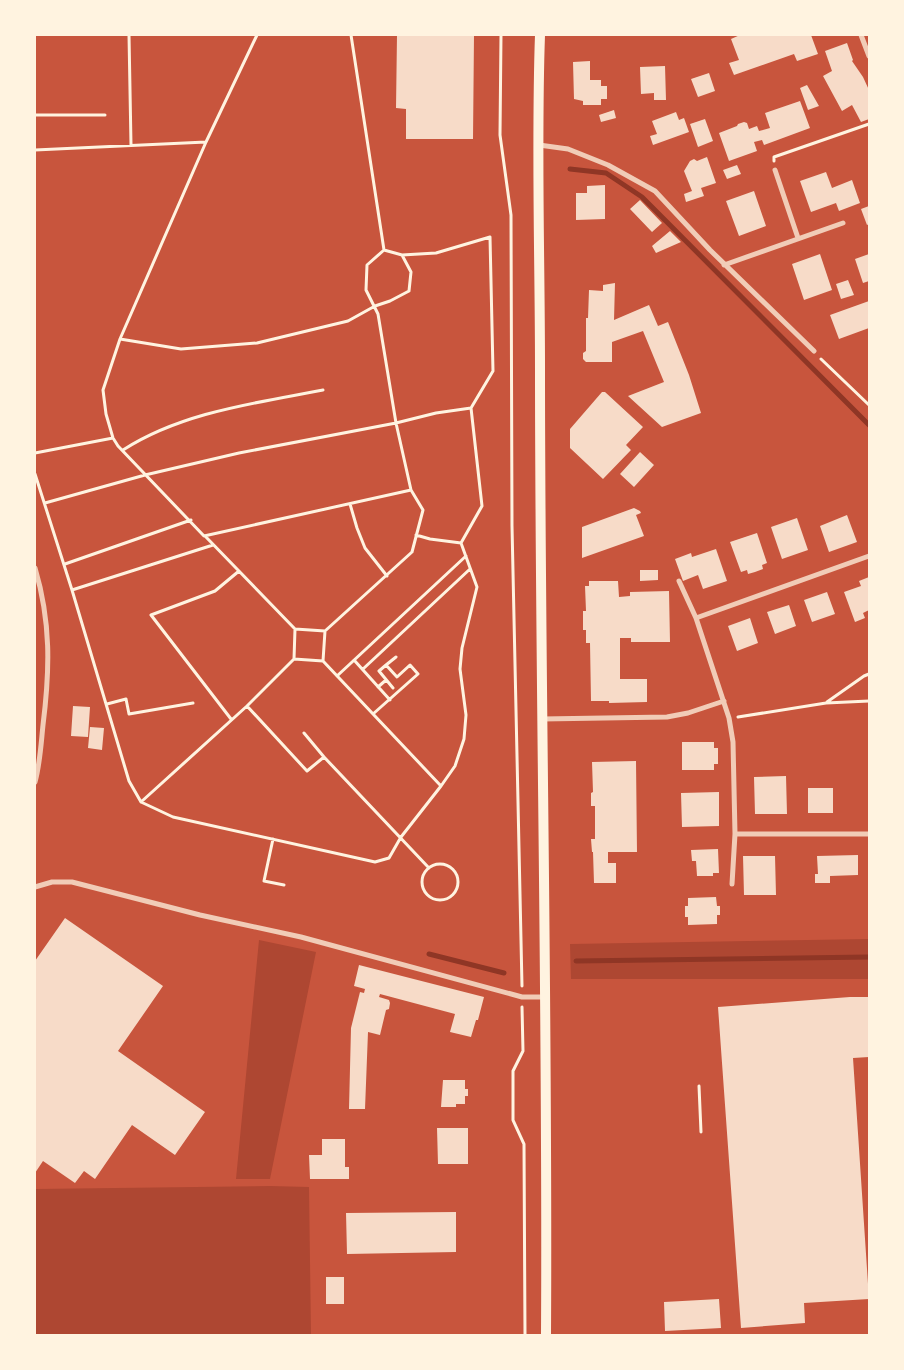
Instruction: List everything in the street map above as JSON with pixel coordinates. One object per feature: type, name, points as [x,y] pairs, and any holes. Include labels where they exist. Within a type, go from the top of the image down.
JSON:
[{"type":"main road","points":[[540,35],[538,145],[541,720],[547,1169],[546,1335]]},
{"type":"street","points":[[861,35],[869,56]]},
{"type":"street","points":[[538,145],[568,149],[608,165],[642,182],[655,191],[724,264],[814,351]]},
{"type":"street","points":[[775,170],[798,238]]},
{"type":"street","points":[[724,264],[843,223]]},
{"type":"street","points":[[696,618],[869,556]]},
{"type":"street","points":[[35,568],[47,621],[48,645],[47,692],[35,782]]},
{"type":"street","points":[[679,581],[696,618],[729,718],[733,742],[735,834],[732,884]]},
{"type":"street","points":[[541,720],[667,717],[688,713],[724,701]]},
{"type":"street","points":[[735,834],[869,834]]},
{"type":"street","points":[[35,887],[52,882],[72,882],[200,915],[301,937],[522,997],[545,997]]},
{"type":"path","points":[[129,35],[131,145]]},
{"type":"path","points":[[141,802],[247,706],[294,659],[294,629],[239,570],[204,536],[191,520],[145,475],[113,438],[106,414],[103,390],[120,340],[206,142],[257,35]]},
{"type":"path","points":[[351,35],[384,250]]},
{"type":"path","points":[[501,35],[500,135],[511,215],[512,526],[523,1051],[513,1071],[513,1120],[524,1144],[525,1335]]},
{"type":"path","points":[[35,115],[105,115]]},
{"type":"path","points":[[775,170],[774,157],[869,124]]},
{"type":"path","points":[[35,150],[206,142]]},
{"type":"path","points":[[35,474],[130,781],[141,802],[173,817],[375,862],[389,858],[401,838],[455,766],[464,739],[466,715],[461,662],[462,648],[477,587],[461,542],[482,506],[471,408],[493,371],[490,237],[436,253],[402,255],[384,250]]},
{"type":"path","points":[[384,250],[367,266],[366,290],[378,314],[396,423],[411,490],[423,510],[412,552],[325,631],[323,660],[441,786]]},
{"type":"path","points":[[120,340],[181,349],[257,343],[348,321],[374,306],[390,301],[409,291],[411,272],[402,255]]},
{"type":"path","points":[[814,351],[869,405]]},
{"type":"path","points":[[123,450],[142,438],[193,418],[323,390]]},
{"type":"path","points":[[45,504],[145,475],[239,452],[396,423],[436,412],[471,408]]},
{"type":"path","points":[[35,454],[113,438]]},
{"type":"path","points":[[204,536],[411,490]]},
{"type":"path","points":[[350,504],[356,528],[365,548],[387,576]]},
{"type":"path","points":[[64,564],[191,520]]},
{"type":"path","points":[[416,535],[430,539],[461,542]]},
{"type":"path","points":[[72,590],[213,545]]},
{"type":"path","points":[[337,676],[466,556]]},
{"type":"path","points":[[363,669],[470,569]]},
{"type":"path","points":[[231,719],[151,615],[215,591],[239,570]]},
{"type":"path","points":[[294,629],[325,631]]},
{"type":"path","points":[[394,688],[379,671],[396,657]]},
{"type":"path","points":[[294,659],[323,660]]},
{"type":"path","points":[[354,660],[390,700]]},
{"type":"path","points":[[373,714],[418,674],[410,665],[397,677],[386,665]]},
{"type":"path","points":[[826,703],[869,674]]},
{"type":"path","points":[[378,687],[386,680]]},
{"type":"path","points":[[107,704],[126,699],[130,714],[193,703]]},
{"type":"path","points":[[729,718],[826,703],[869,702]]},
{"type":"path","points":[[247,706],[307,771],[324,757]]},
{"type":"path","points":[[304,733],[324,757],[429,868]]},
{"type":"path","points":[[273,839],[264,881],[284,886]]},
{"type":"path","points":[[440,864],[445,865],[454,872],[457,877],[456,889],[449,898],[437,900],[427,895],[422,878],[429,868],[440,864]]},
{"type":"path","points":[[699,1086],[701,1132]]},
{"type":"shaded area","points":[[869,939],[869,979],[571,979],[570,944]]},
{"type":"shaded area","points":[[259,940],[316,952],[270,1179],[236,1179]]},
{"type":"shaded area","points":[[309,1187],[311,1335],[35,1335],[35,1189]]},
{"type":"building","points":[[397,35],[474,35],[473,139],[406,139],[406,109],[396,108]]},
{"type":"building","points":[[740,35],[811,35],[818,54],[797,61],[794,54],[734,75],[729,63],[739,60],[731,39]]},
{"type":"building","points":[[847,43],[852,61],[869,90],[869,119],[861,122],[852,105],[842,111],[823,76],[832,71],[825,51]]},
{"type":"building","points":[[590,61],[590,80],[601,80],[601,86],[607,86],[607,99],[601,99],[601,105],[583,105],[583,101],[574,99],[573,62]]},
{"type":"building","points":[[665,66],[666,100],[654,100],[654,93],[641,94],[640,67]]},
{"type":"building","points":[[709,73],[715,91],[698,97],[691,79]]},
{"type":"building","points":[[807,85],[819,106],[808,110],[800,88]]},
{"type":"building","points":[[800,101],[810,128],[764,145],[762,140],[754,142],[757,151],[729,161],[719,133],[744,122],[747,123],[749,129],[757,126],[759,131],[770,128],[765,113]]},
{"type":"building","points":[[614,110],[616,118],[601,122],[599,115]]},
{"type":"building","points":[[676,112],[679,120],[684,118],[689,132],[653,145],[650,136],[657,134],[652,121]]},
{"type":"building","points":[[705,119],[713,141],[698,147],[690,124]]},
{"type":"building","points":[[707,157],[716,183],[701,188],[704,196],[686,202],[684,194],[692,191],[684,171],[690,161],[694,159],[697,161]]},
{"type":"building","points":[[737,165],[741,174],[727,179],[723,170]]},
{"type":"building","points":[[826,172],[832,188],[852,180],[860,203],[839,211],[836,203],[811,212],[800,181]]},
{"type":"building","points":[[605,185],[605,219],[576,220],[576,193],[587,193],[587,186]]},
{"type":"building","points":[[754,191],[766,226],[739,236],[726,201]]},
{"type":"building","points":[[640,200],[662,223],[652,232],[630,209]]},
{"type":"building","points":[[869,206],[869,224],[867,225],[861,209]]},
{"type":"building","points":[[670,231],[681,242],[656,253],[652,246]]},
{"type":"building","points":[[820,254],[832,290],[804,300],[792,264]]},
{"type":"building","points":[[869,254],[869,281],[863,283],[855,259]]},
{"type":"building","points":[[848,280],[854,295],[841,299],[836,284]]},
{"type":"building","points":[[615,283],[614,320],[649,305],[658,326],[668,322],[689,375],[701,413],[662,427],[628,396],[664,382],[643,331],[612,342],[612,362],[586,362],[583,359],[583,353],[586,351],[586,318],[588,318],[589,290],[603,291],[603,285]]},
{"type":"building","points":[[869,301],[869,328],[839,339],[830,315]]},
{"type":"building","points":[[602,392],[605,392],[643,427],[626,445],[631,450],[603,479],[570,448],[570,429]]},
{"type":"building","points":[[640,452],[654,465],[634,487],[620,474]]},
{"type":"building","points":[[634,508],[641,513],[636,515],[644,536],[582,558],[582,527]]},
{"type":"building","points":[[847,515],[857,542],[829,552],[820,526]]},
{"type":"building","points":[[797,518],[808,550],[782,559],[771,527]]},
{"type":"building","points":[[757,533],[767,563],[762,565],[763,569],[755,572],[748,574],[747,570],[741,572],[730,542]]},
{"type":"building","points":[[716,549],[727,581],[703,589],[698,575],[683,581],[675,559],[691,553],[692,557]]},
{"type":"building","points":[[640,570],[658,570],[658,580],[640,581]]},
{"type":"building","points":[[869,577],[869,610],[863,613],[865,618],[855,622],[844,592],[861,586],[859,581]]},
{"type":"building","points":[[589,581],[618,581],[619,597],[630,596],[630,592],[669,591],[670,642],[631,642],[631,638],[620,638],[620,679],[647,679],[647,702],[609,703],[609,701],[591,701],[590,643],[586,643],[586,630],[583,630],[583,611],[586,611],[585,586],[589,586]]},
{"type":"building","points":[[827,592],[835,614],[812,622],[804,600]]},
{"type":"building","points":[[789,605],[796,626],[775,634],[767,612]]},
{"type":"building","points":[[750,618],[758,643],[737,651],[728,626]]},
{"type":"building","points":[[73,706],[90,707],[88,737],[71,736]]},
{"type":"building","points":[[90,727],[104,728],[102,750],[88,748]]},
{"type":"building","points":[[682,742],[714,742],[714,748],[718,748],[718,764],[714,764],[714,770],[682,770]]},
{"type":"building","points":[[636,761],[637,852],[608,852],[608,863],[616,863],[616,883],[594,883],[591,839],[595,839],[595,806],[591,806],[591,793],[593,792],[592,762]]},
{"type":"building","points":[[786,776],[787,814],[755,814],[754,777]]},
{"type":"building","points":[[808,788],[833,788],[833,813],[808,813]]},
{"type":"building","points":[[719,792],[719,826],[682,827],[681,793]]},
{"type":"building","points":[[718,849],[719,873],[713,873],[713,876],[697,876],[696,861],[692,861],[691,850]]},
{"type":"building","points":[[858,855],[858,875],[830,876],[830,883],[815,883],[815,874],[818,874],[817,856]]},
{"type":"building","points":[[743,856],[775,856],[776,895],[744,895]]},
{"type":"building","points":[[716,897],[717,906],[720,906],[717,924],[688,925],[688,917],[685,917],[685,906],[688,906],[688,898]]},
{"type":"building","points":[[65,918],[163,986],[118,1051],[205,1112],[175,1155],[132,1125],[95,1179],[84,1171],[75,1183],[43,1161],[35,1173],[35,961]]},
{"type":"building","points":[[359,965],[484,997],[471,1037],[450,1032],[455,1014],[380,994],[379,997],[389,1000],[390,1003],[389,1009],[386,1010],[380,1035],[368,1032],[365,1109],[349,1109],[351,1028],[360,992],[364,993],[365,989],[354,986]]},
{"type":"building","points":[[869,997],[869,1057],[853,1058],[869,1299],[804,1303],[805,1323],[741,1328],[718,1007]]},
{"type":"building","points":[[443,1080],[465,1080],[465,1089],[468,1089],[468,1096],[465,1096],[465,1104],[456,1104],[456,1107],[441,1107]]},
{"type":"building","points":[[437,1128],[468,1128],[468,1164],[438,1164]]},
{"type":"building","points":[[322,1139],[345,1139],[345,1167],[349,1167],[349,1179],[310,1179],[309,1155],[322,1155]]},
{"type":"building","points":[[456,1212],[456,1252],[347,1254],[346,1213]]},
{"type":"building","points":[[326,1277],[344,1277],[344,1304],[326,1304]]},
{"type":"building","points":[[719,1299],[721,1328],[665,1331],[664,1302]]},
{"type":"waterway","points":[[570,169],[606,173],[642,197],[869,425]]},
{"type":"waterway","points":[[429,954],[504,973]]},
{"type":"waterway","points":[[576,961],[869,957]]}]
